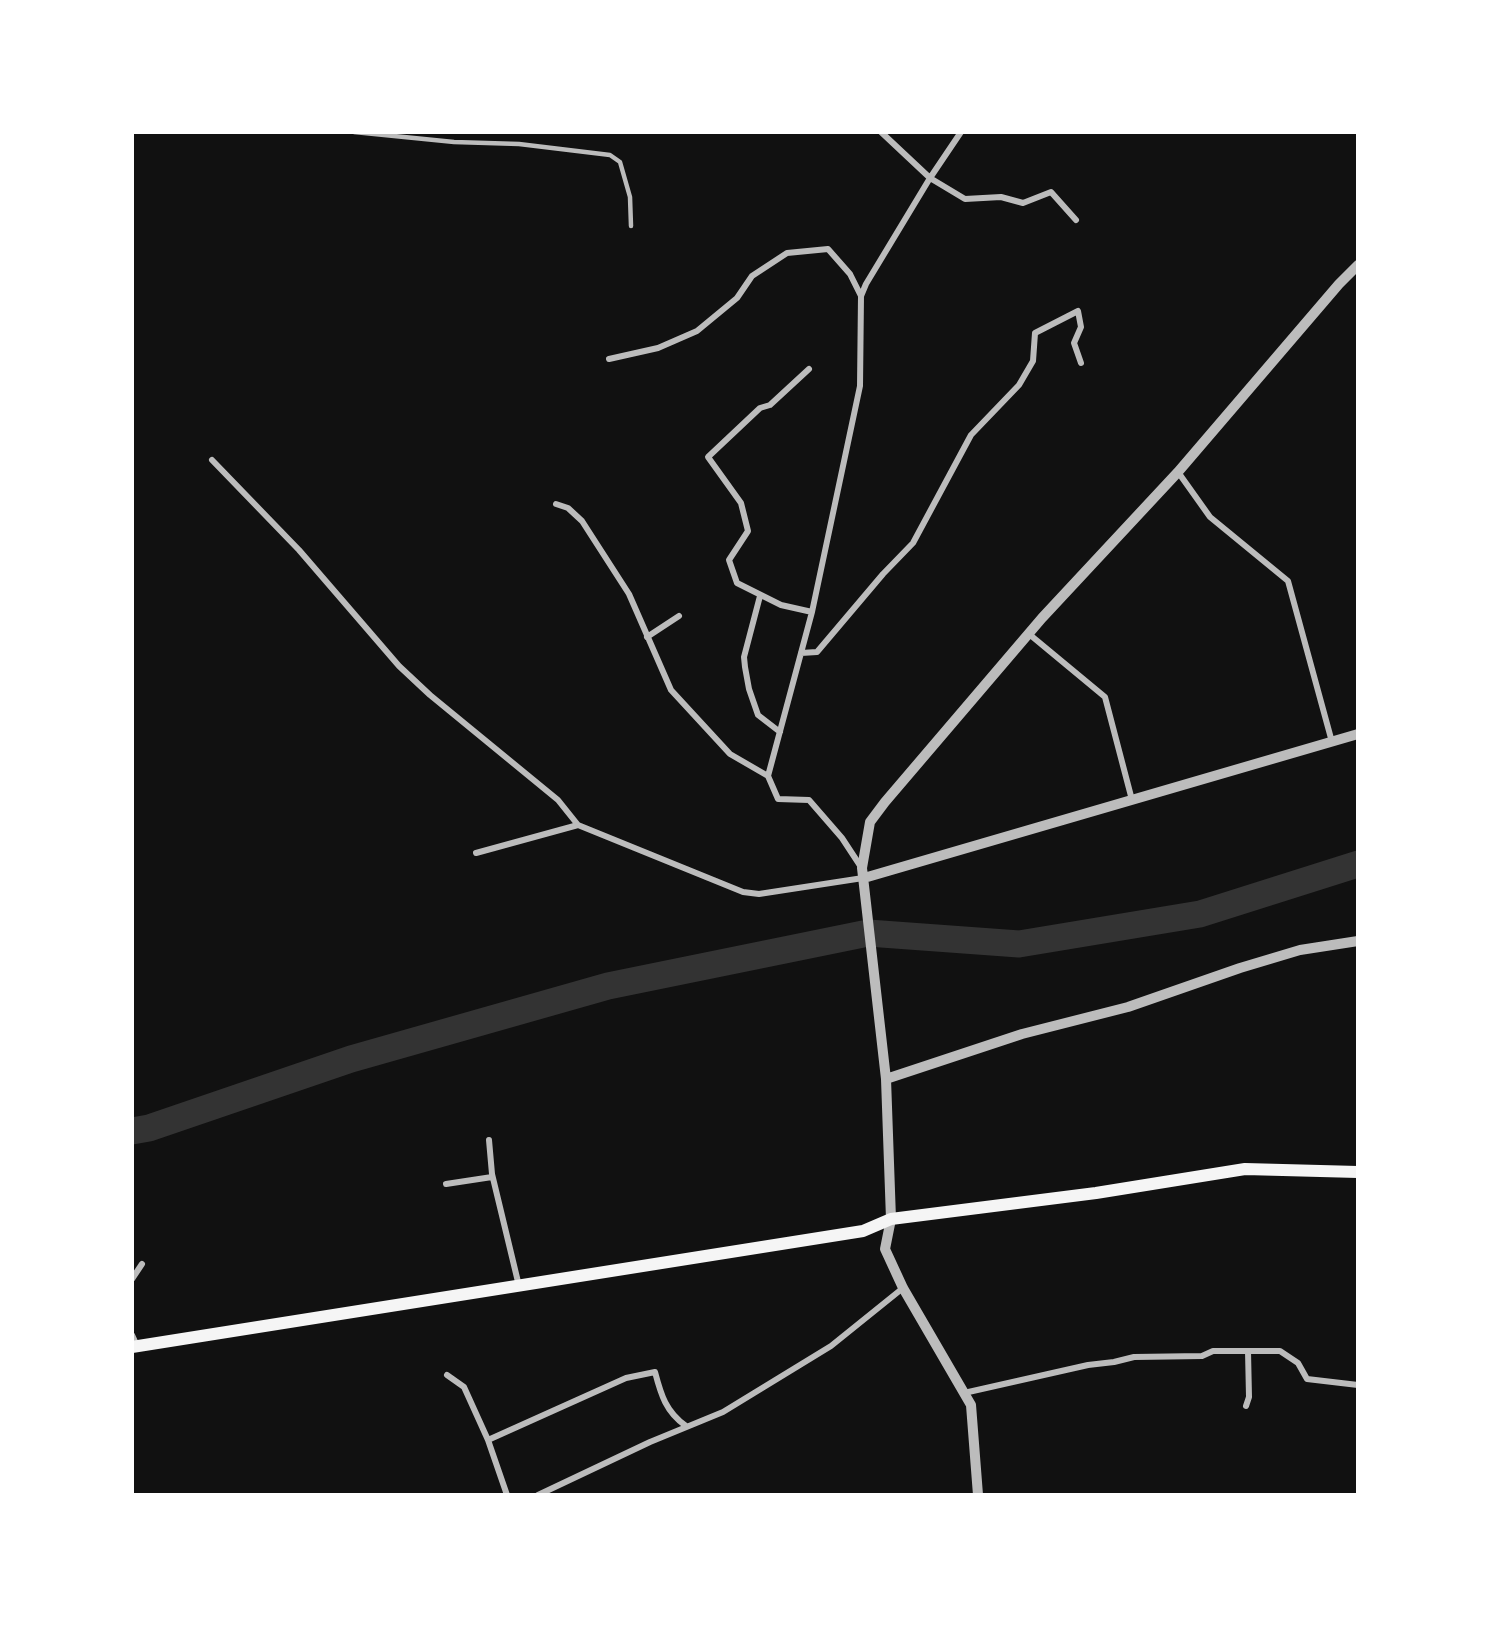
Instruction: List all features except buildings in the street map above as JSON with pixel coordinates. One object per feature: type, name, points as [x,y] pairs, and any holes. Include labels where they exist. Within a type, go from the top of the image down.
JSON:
[{"type":"main road","points":[[134,1343],[519,1286],[862,1231],[891,1219],[1096,1193],[1245,1169],[1358,1172]]},
{"type":"street","points":[[881,132],[930,178],[965,199],[1002,197],[1023,203],[1052,192],[1076,220]]},
{"type":"street","points":[[768,776],[812,612],[860,386],[861,296],[930,178],[961,132]]},
{"type":"street","points":[[609,359],[658,348],[698,331],[737,298],[752,276],[787,253],[828,249],[850,273],[861,296]]},
{"type":"street","points":[[978,1495],[971,1405],[903,1288],[885,1249],[891,1219],[886,1079],[863,873],[870,822],[1029,634],[1178,472],[1339,284],[1358,265]]},
{"type":"street","points":[[801,653],[817,652],[883,574],[913,543],[970,435],[1019,385],[1033,361],[1035,333],[1078,311],[1081,327],[1074,343],[1081,363]]},
{"type":"street","points":[[810,369],[770,405],[760,408],[708,457],[741,503],[748,531],[729,560],[737,583],[781,605],[812,612]]},
{"type":"street","points":[[212,460],[299,550],[399,666],[430,695],[558,800],[578,825],[743,892],[759,894],[863,873],[1132,800],[1358,734]]},
{"type":"street","points":[[1178,472],[1210,517],[1288,581],[1332,742]]},
{"type":"street","points":[[556,504],[568,508],[582,521],[629,594],[671,690],[730,754],[768,776],[778,799],[809,800],[842,838],[863,873]]},
{"type":"street","points":[[760,596],[744,657],[744,667],[758,715],[780,732]]},
{"type":"street","points":[[647,637],[679,616]]},
{"type":"street","points":[[1029,634],[1105,697],[1132,800]]},
{"type":"street","points":[[476,853],[578,825]]},
{"type":"street","points":[[886,1079],[1022,1034],[1128,1006],[1300,950],[1358,941]]},
{"type":"street","points":[[489,1140],[492,1177],[519,1286]]},
{"type":"street","points":[[446,1184],[492,1177]]},
{"type":"street","points":[[132,1279],[142,1263]]},
{"type":"street","points":[[538,1495],[686,1426],[723,1412],[831,1346],[903,1288]]},
{"type":"street","points":[[964,1393],[1134,1357],[1202,1356],[1213,1352],[1248,1351],[1280,1351],[1298,1363],[1307,1379],[1358,1385]]},
{"type":"street","points":[[1246,1406],[1249,1397],[1248,1351]]},
{"type":"street","points":[[488,1440],[626,1378],[655,1372],[659,1389],[672,1416],[686,1426]]},
{"type":"street","points":[[447,1375],[464,1387],[488,1440],[507,1495]]},
{"type":"lane","points":[[354,132],[454,142],[519,144],[610,155],[620,162],[630,197],[631,226]]},
{"type":"waterway","points":[[132,1131],[149,1128],[351,1059],[608,986],[868,933],[1019,944],[1200,914],[1358,864]]}]
